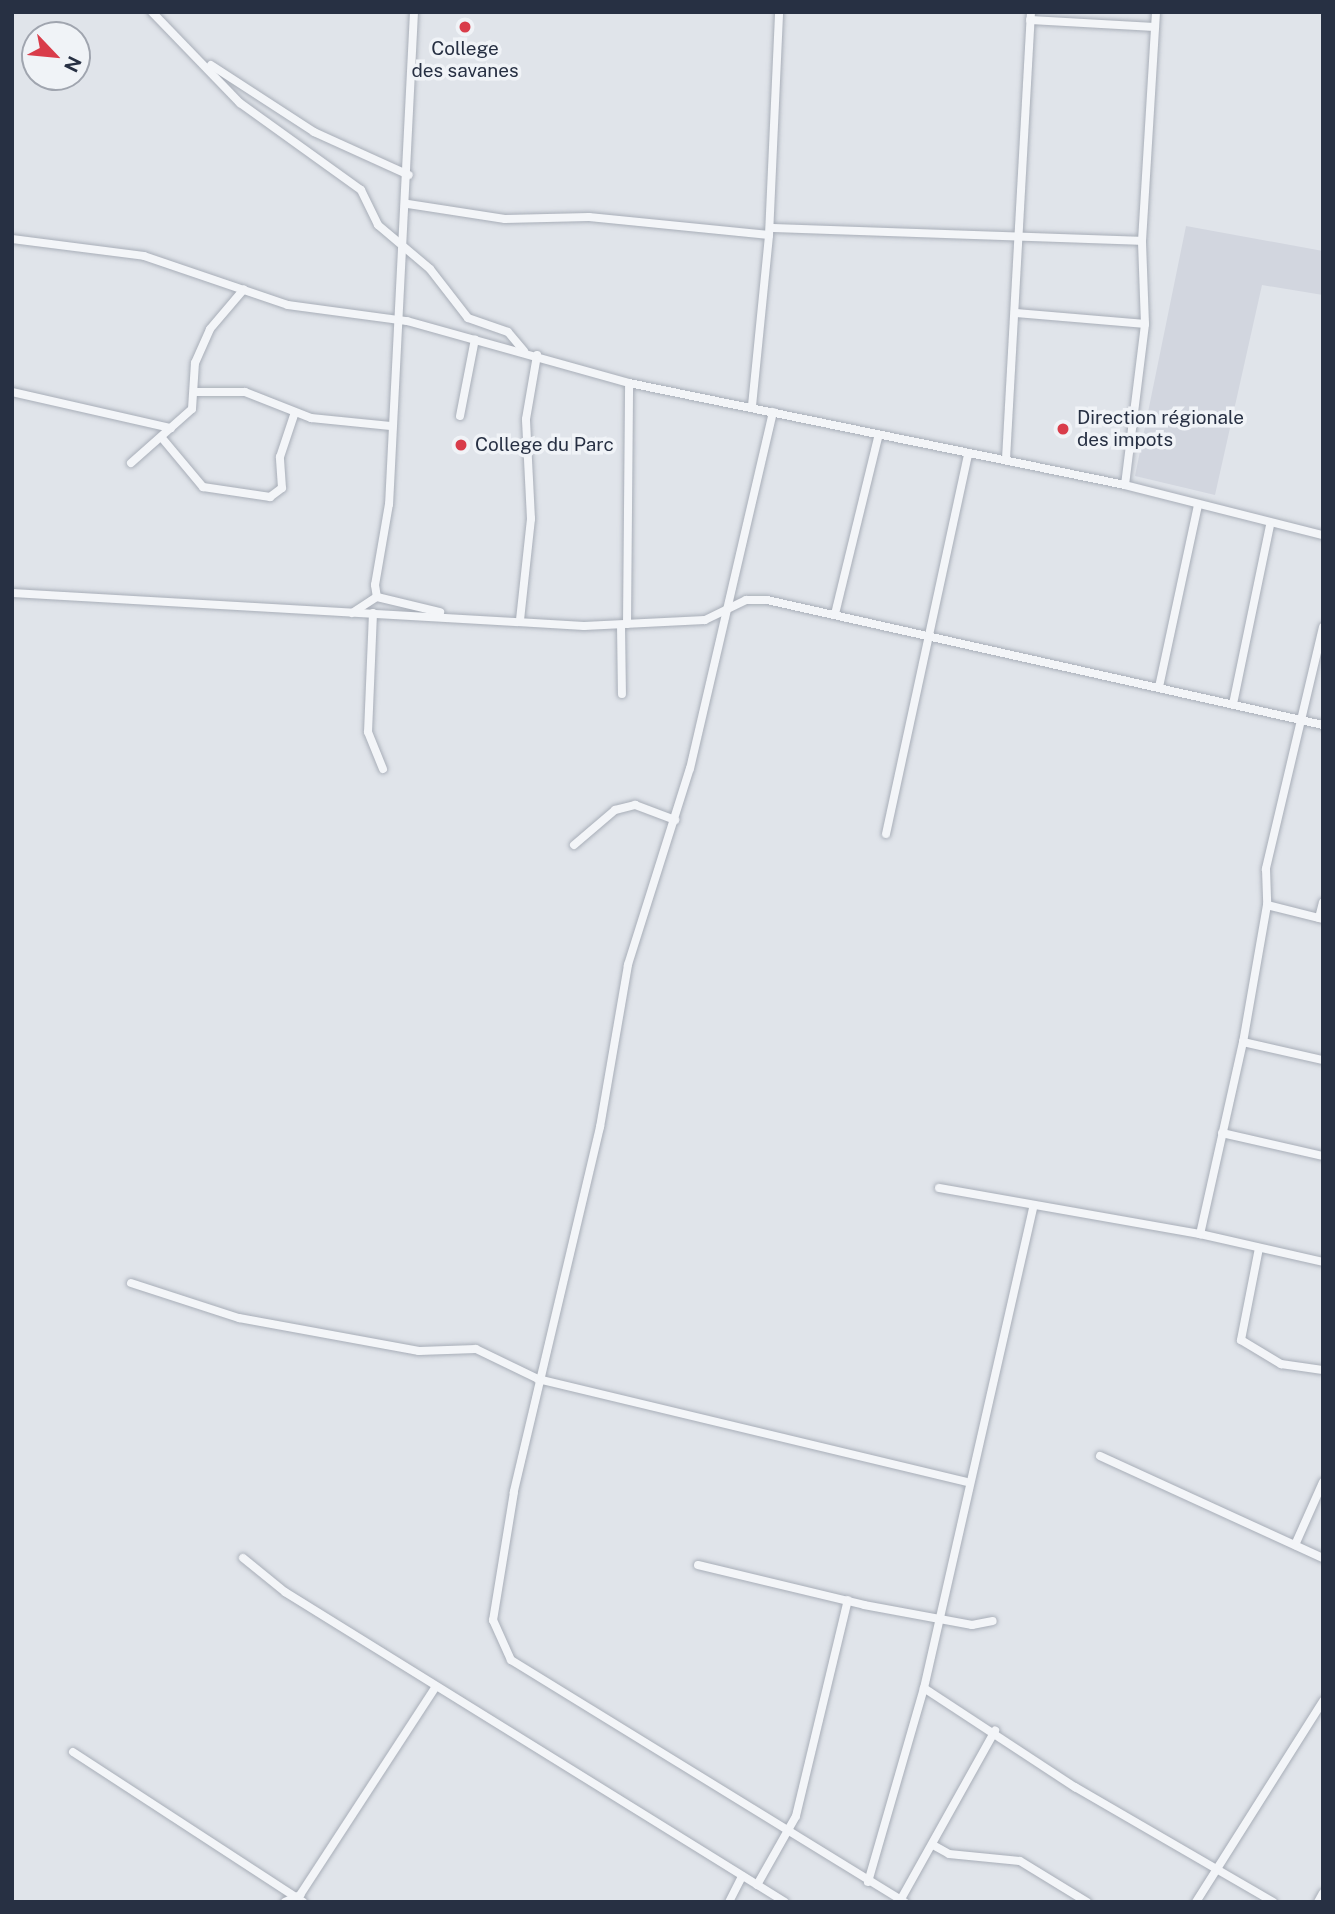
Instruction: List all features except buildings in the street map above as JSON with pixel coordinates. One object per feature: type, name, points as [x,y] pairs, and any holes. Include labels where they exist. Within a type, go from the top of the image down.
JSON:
[{"type":"street","points":[[152,12],[205,62],[240,103],[361,190],[378,225],[436,275],[468,318],[508,332],[524,351]]},
{"type":"street","points":[[377,597],[391,426],[395,320],[408,204],[414,12]]},
{"type":"street","points":[[752,407],[769,232],[779,12]]},
{"type":"street","points":[[1125,485],[1145,324],[1142,241],[1156,12]]},
{"type":"street","points":[[1006,459],[1017,313],[1018,237],[1031,16],[1155,27]]},
{"type":"street","points":[[205,62],[314,132],[409,175]]},
{"type":"street","points":[[408,204],[505,219],[589,217],[769,232],[1142,241]]},
{"type":"street","points":[[12,239],[145,256],[288,305],[395,320],[524,351],[629,383],[752,407],[878,438],[968,455],[1006,459],[1125,485],[1270,525],[1323,536]]},
{"type":"street","points":[[131,463],[192,410],[196,392],[195,363],[210,329],[244,289]]},
{"type":"street","points":[[1017,313],[1145,324]]},
{"type":"street","points":[[460,416],[475,339]]},
{"type":"street","points":[[520,620],[531,519],[526,419],[537,355]]},
{"type":"street","points":[[622,694],[629,383]]},
{"type":"street","points":[[12,392],[171,428]]},
{"type":"street","points":[[196,392],[245,392],[295,412],[354,426],[391,426]]},
{"type":"street","points":[[162,438],[203,486],[270,498],[282,488],[280,457],[295,412]]},
{"type":"street","points":[[773,412],[732,606],[675,820],[628,965],[600,1127],[538,1379],[493,1596],[500,1646],[512,1660],[868,1882],[903,1900],[995,1731]]},
{"type":"street","points":[[835,614],[878,438]]},
{"type":"street","points":[[886,834],[931,636],[968,455]]},
{"type":"street","points":[[1159,687],[1198,505]]},
{"type":"street","points":[[1233,704],[1270,525]]},
{"type":"street","points":[[12,593],[352,613],[443,614],[624,624],[705,620],[732,606],[766,600],[1323,725]]},
{"type":"street","points":[[352,613],[377,597],[443,614]]},
{"type":"street","points":[[373,613],[368,732],[383,769]]},
{"type":"street","points":[[1199,1234],[1243,1042],[1267,905],[1266,869],[1323,627]]},
{"type":"street","points":[[574,845],[615,810],[635,805],[675,820]]},
{"type":"street","points":[[1267,905],[1321,918],[1323,902]]},
{"type":"street","points":[[1243,1042],[1323,1060]]},
{"type":"street","points":[[1222,1133],[1323,1157]]},
{"type":"street","points":[[939,1188],[1033,1207],[1199,1234],[1323,1262]]},
{"type":"street","points":[[868,1882],[924,1688],[966,1482],[1033,1207]]},
{"type":"street","points":[[1259,1248],[1241,1340],[1281,1364],[1323,1370]]},
{"type":"street","points":[[131,1283],[239,1318],[419,1351],[477,1349],[538,1379],[966,1482]]},
{"type":"street","points":[[1100,1456],[1323,1558]]},
{"type":"street","points":[[1295,1545],[1323,1482]]},
{"type":"street","points":[[243,1558],[285,1592],[785,1902]]},
{"type":"street","points":[[698,1565],[939,1618],[993,1621]]},
{"type":"street","points":[[757,1885],[788,1832],[848,1600]]},
{"type":"street","points":[[285,1902],[299,1899],[436,1686]]},
{"type":"street","points":[[924,1688],[995,1731],[1075,1787],[1273,1902]]},
{"type":"street","points":[[1196,1902],[1323,1701]]},
{"type":"street","points":[[73,1752],[299,1899]]},
{"type":"street","points":[[933,1845],[949,1854],[1020,1861],[1087,1902]]},
{"type":"street","points":[[729,1902],[742,1876]]},
{"type":"street","points":[[1318,1902],[1323,1893]]},
{"type":"shaded area","points":[[1186,226],[1323,251],[1323,295],[1262,285],[1215,495],[1135,476]]},
{"type":"place","name":"College des savanes","points":[[465,27]]},
{"type":"place","name":"Direction régionale des impots","points":[[1063,429]]},
{"type":"place","name":"College du Parc","points":[[461,445]]}]
